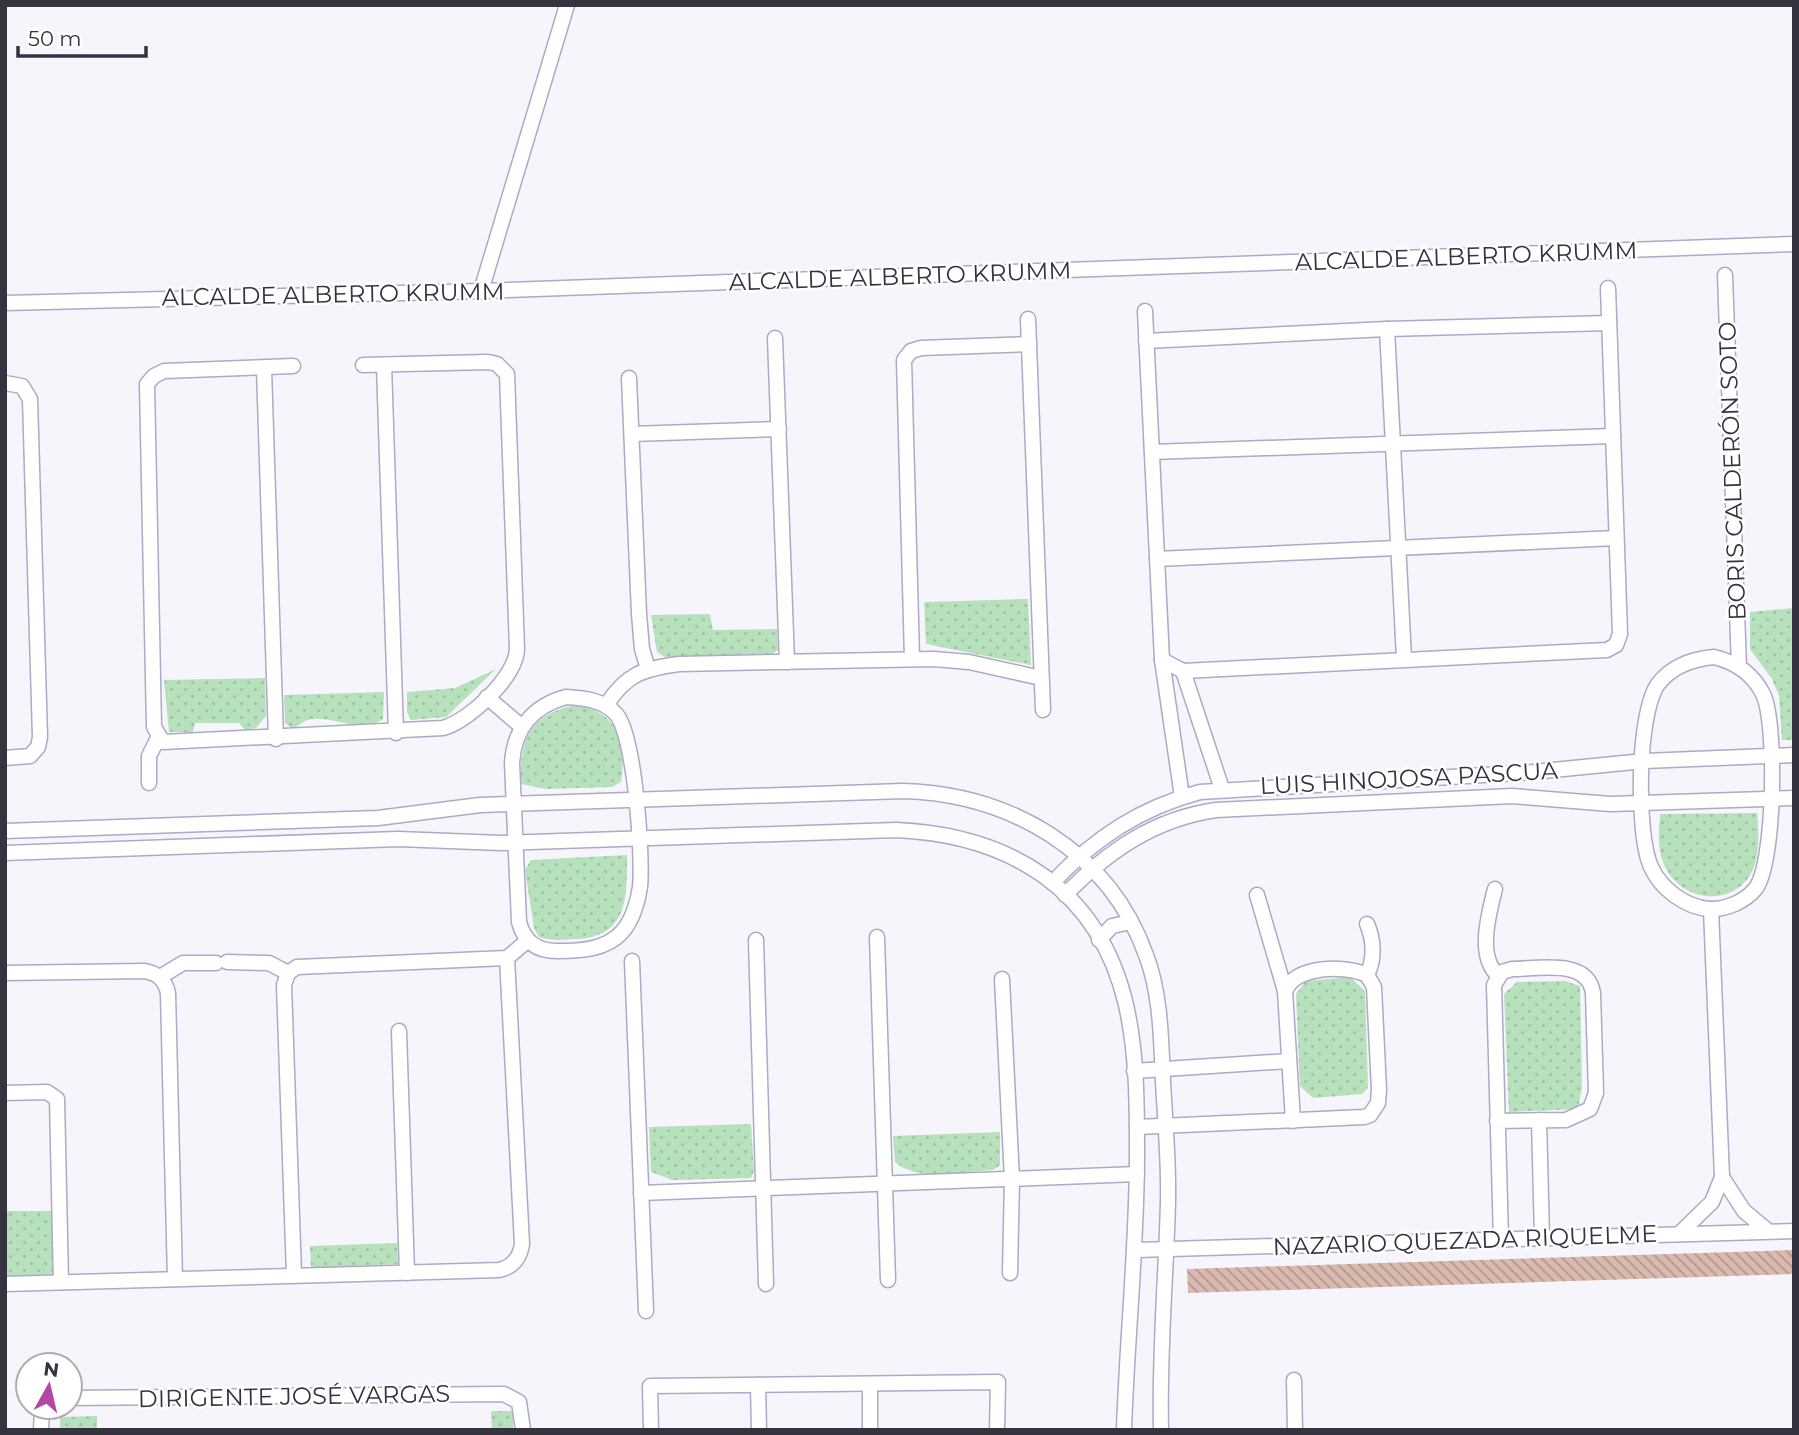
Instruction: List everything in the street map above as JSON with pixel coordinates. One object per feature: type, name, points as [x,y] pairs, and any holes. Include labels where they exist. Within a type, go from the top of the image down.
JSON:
[{"type":"street","points":[[481,291],[567,5]]},
{"type":"street","name":"ALCALDE ALBERTO KRUMM","points":[[5,303],[481,291],[1794,244]]},
{"type":"street","name":"BORIS CALDERÓN SOTO","points":[[1725,275],[1739,667]]},
{"type":"street","points":[[1162,660],[1183,671],[1612,648],[1620,634],[1608,288]]},
{"type":"street","points":[[1145,311],[1162,660],[1182,797]]},
{"type":"street","points":[[1028,319],[1043,710]]},
{"type":"street","points":[[1146,341],[1387,329],[1609,323]]},
{"type":"street","points":[[1387,329],[1404,658]]},
{"type":"street","points":[[775,338],[787,662]]},
{"type":"street","points":[[912,658],[904,360],[911,351],[922,348],[1028,344]]},
{"type":"street","points":[[293,366],[164,371],[150,379],[146,389],[154,727],[158,738],[170,744],[396,733],[451,726],[487,697],[512,669],[517,657],[508,378],[504,370],[493,362],[363,365]]},
{"type":"street","points":[[384,365],[396,733]]},
{"type":"street","points":[[264,369],[276,739]]},
{"type":"street","points":[[629,378],[639,614],[642,649],[648,669]]},
{"type":"street","points":[[5,383],[22,386],[30,399],[40,737],[38,747],[30,756],[5,758]]},
{"type":"street","points":[[632,434],[779,429]]},
{"type":"street","points":[[1152,452],[1613,436]]},
{"type":"street","points":[[1157,559],[1616,538]]},
{"type":"street","points":[[1714,657],[1739,667],[1757,684],[1768,707],[1770,756],[1768,853],[1761,878],[1745,898],[1712,909],[1686,902],[1656,877],[1647,856],[1643,803],[1644,761],[1648,708],[1658,685],[1667,675],[1701,658],[1714,657]]},
{"type":"street","points":[[606,705],[621,684],[648,669],[679,664],[912,658],[969,662],[1041,678]]},
{"type":"street","points":[[1183,671],[1222,789]]},
{"type":"street","points":[[487,697],[522,727]]},
{"type":"street","points":[[566,697],[606,705],[616,713],[626,732],[636,800],[640,887],[634,910],[621,933],[588,950],[543,950],[527,941],[519,922],[512,751],[522,727],[539,708],[566,697]]},
{"type":"street","points":[[149,783],[149,756],[158,738]]},
{"type":"street","name":"LUIS HINOJOSA PASCUA","points":[[1053,883],[1078,855],[1130,818],[1182,797],[1222,789],[1533,772],[1644,761],[1794,755]]},
{"type":"street","points":[[5,831],[378,818],[452,807],[903,792],[952,794],[1016,814],[1036,824],[1078,855],[1115,895],[1131,922],[1151,973],[1166,1126],[1167,1249],[1160,1358],[1160,1430]]},
{"type":"street","name":"LUIS HINOJOSA PASCUA","points":[[1065,895],[1091,868],[1148,830],[1176,818],[1216,810],[1512,796],[1594,803],[1794,798]]},
{"type":"street","points":[[5,853],[398,839],[515,842],[920,831],[961,836],[1001,849],[1053,883],[1065,895],[1099,940],[1114,969],[1126,1004],[1134,1071],[1137,1174],[1136,1250],[1124,1430]]},
{"type":"street","points":[[1494,889],[1488,928],[1488,958],[1492,969],[1499,976]]},
{"type":"street","points":[[1257,895],[1284,991],[1293,1121]]},
{"type":"street","points":[[1679,1235],[1703,1214],[1718,1192],[1722,1177],[1712,909]]},
{"type":"street","points":[[1099,940],[1112,926],[1131,922]]},
{"type":"street","points":[[1367,924],[1372,939],[1372,959],[1367,975]]},
{"type":"street","points":[[877,937],[888,1280]]},
{"type":"street","points":[[756,940],[766,1284]]},
{"type":"street","points":[[294,1275],[284,985],[288,973],[297,967],[508,958],[527,941]]},
{"type":"street","points":[[5,1284],[499,1270],[515,1262],[521,1250],[508,958]]},
{"type":"street","points":[[632,961],[646,1311]]},
{"type":"street","points":[[160,977],[175,965],[221,962],[269,963],[288,973]]},
{"type":"street","points":[[1137,1127],[1364,1117],[1376,1110],[1379,1090],[1374,986],[1367,975],[1346,969],[1310,972],[1295,977],[1284,991]]},
{"type":"street","points":[[1497,1121],[1575,1118],[1590,1109],[1594,1101],[1592,985],[1583,974],[1572,969],[1511,970],[1499,976],[1494,989],[1497,1121],[1501,1240]]},
{"type":"street","points":[[5,973],[144,971],[160,977],[168,993],[175,1279]]},
{"type":"street","points":[[1002,979],[1012,1179],[1010,1273]]},
{"type":"street","points":[[400,1031],[407,1273]]},
{"type":"street","points":[[1134,1071],[1289,1060]]},
{"type":"street","points":[[5,1093],[47,1092],[58,1100],[61,1282]]},
{"type":"street","points":[[1539,1120],[1542,1238]]},
{"type":"street","points":[[641,1193],[1137,1174]]},
{"type":"street","points":[[1722,1177],[1744,1211],[1768,1231]]},
{"type":"street","name":"NAZARIO QUEZADA RIQUELME","points":[[1136,1250],[1794,1231]]},
{"type":"street","points":[[1294,1380],[1295,1430]]},
{"type":"street","points":[[651,1430],[650,1386],[998,1382],[997,1430]]},
{"type":"street","points":[[870,1384],[870,1430]]},
{"type":"street","points":[[758,1385],[759,1430]]},
{"type":"street","name":"DIRIGENTE JOSÉ VARGAS","points":[[84,1398],[504,1394],[516,1399],[522,1411],[523,1430]]},
{"type":"green space","points":[[1028,599],[1031,665],[926,644],[924,602]]},
{"type":"green space","points":[[1794,608],[1794,740],[1782,740],[1779,696],[1772,679],[1750,649],[1750,612]]},
{"type":"green space","points":[[710,614],[713,630],[777,629],[778,650],[772,654],[665,657],[657,652],[651,615]]},
{"type":"green space","points":[[496,669],[446,717],[411,720],[407,712],[407,692],[455,688]]},
{"type":"green space","points":[[265,678],[266,716],[256,728],[245,730],[239,723],[195,723],[193,732],[169,732],[164,680]]},
{"type":"green space","points":[[384,692],[383,719],[375,723],[358,725],[313,719],[293,729],[285,723],[284,695]]},
{"type":"green space","points":[[576,705],[602,714],[616,732],[622,755],[621,782],[612,787],[546,789],[521,784],[522,754],[530,731],[548,715]]},
{"type":"green space","points":[[1757,813],[1755,863],[1749,877],[1739,887],[1727,894],[1702,895],[1679,884],[1669,874],[1660,850],[1660,814]]},
{"type":"green space","points":[[627,855],[625,899],[621,912],[606,931],[576,939],[539,937],[534,928],[525,870],[531,860]]},
{"type":"green space","points":[[1350,977],[1365,991],[1368,1088],[1362,1094],[1313,1098],[1300,1086],[1296,994],[1306,981]]},
{"type":"green space","points":[[1565,981],[1580,986],[1582,1088],[1578,1109],[1509,1112],[1504,994],[1517,982]]},
{"type":"green space","points":[[751,1124],[754,1171],[751,1178],[672,1180],[651,1172],[649,1127]]},
{"type":"green space","points":[[1000,1132],[1000,1165],[993,1170],[928,1174],[905,1168],[895,1162],[893,1136]]},
{"type":"green space","points":[[5,1211],[52,1211],[53,1276],[5,1276]]},
{"type":"green space","points":[[397,1243],[398,1264],[311,1268],[310,1246]]},
{"type":"green space","points":[[491,1411],[513,1411],[513,1430],[492,1430]]},
{"type":"green space","points":[[84,1416],[97,1416],[97,1430],[60,1430],[60,1421],[84,1421]]},
{"type":"building","points":[[1794,1250],[1794,1274],[1188,1293],[1187,1269]]}]
